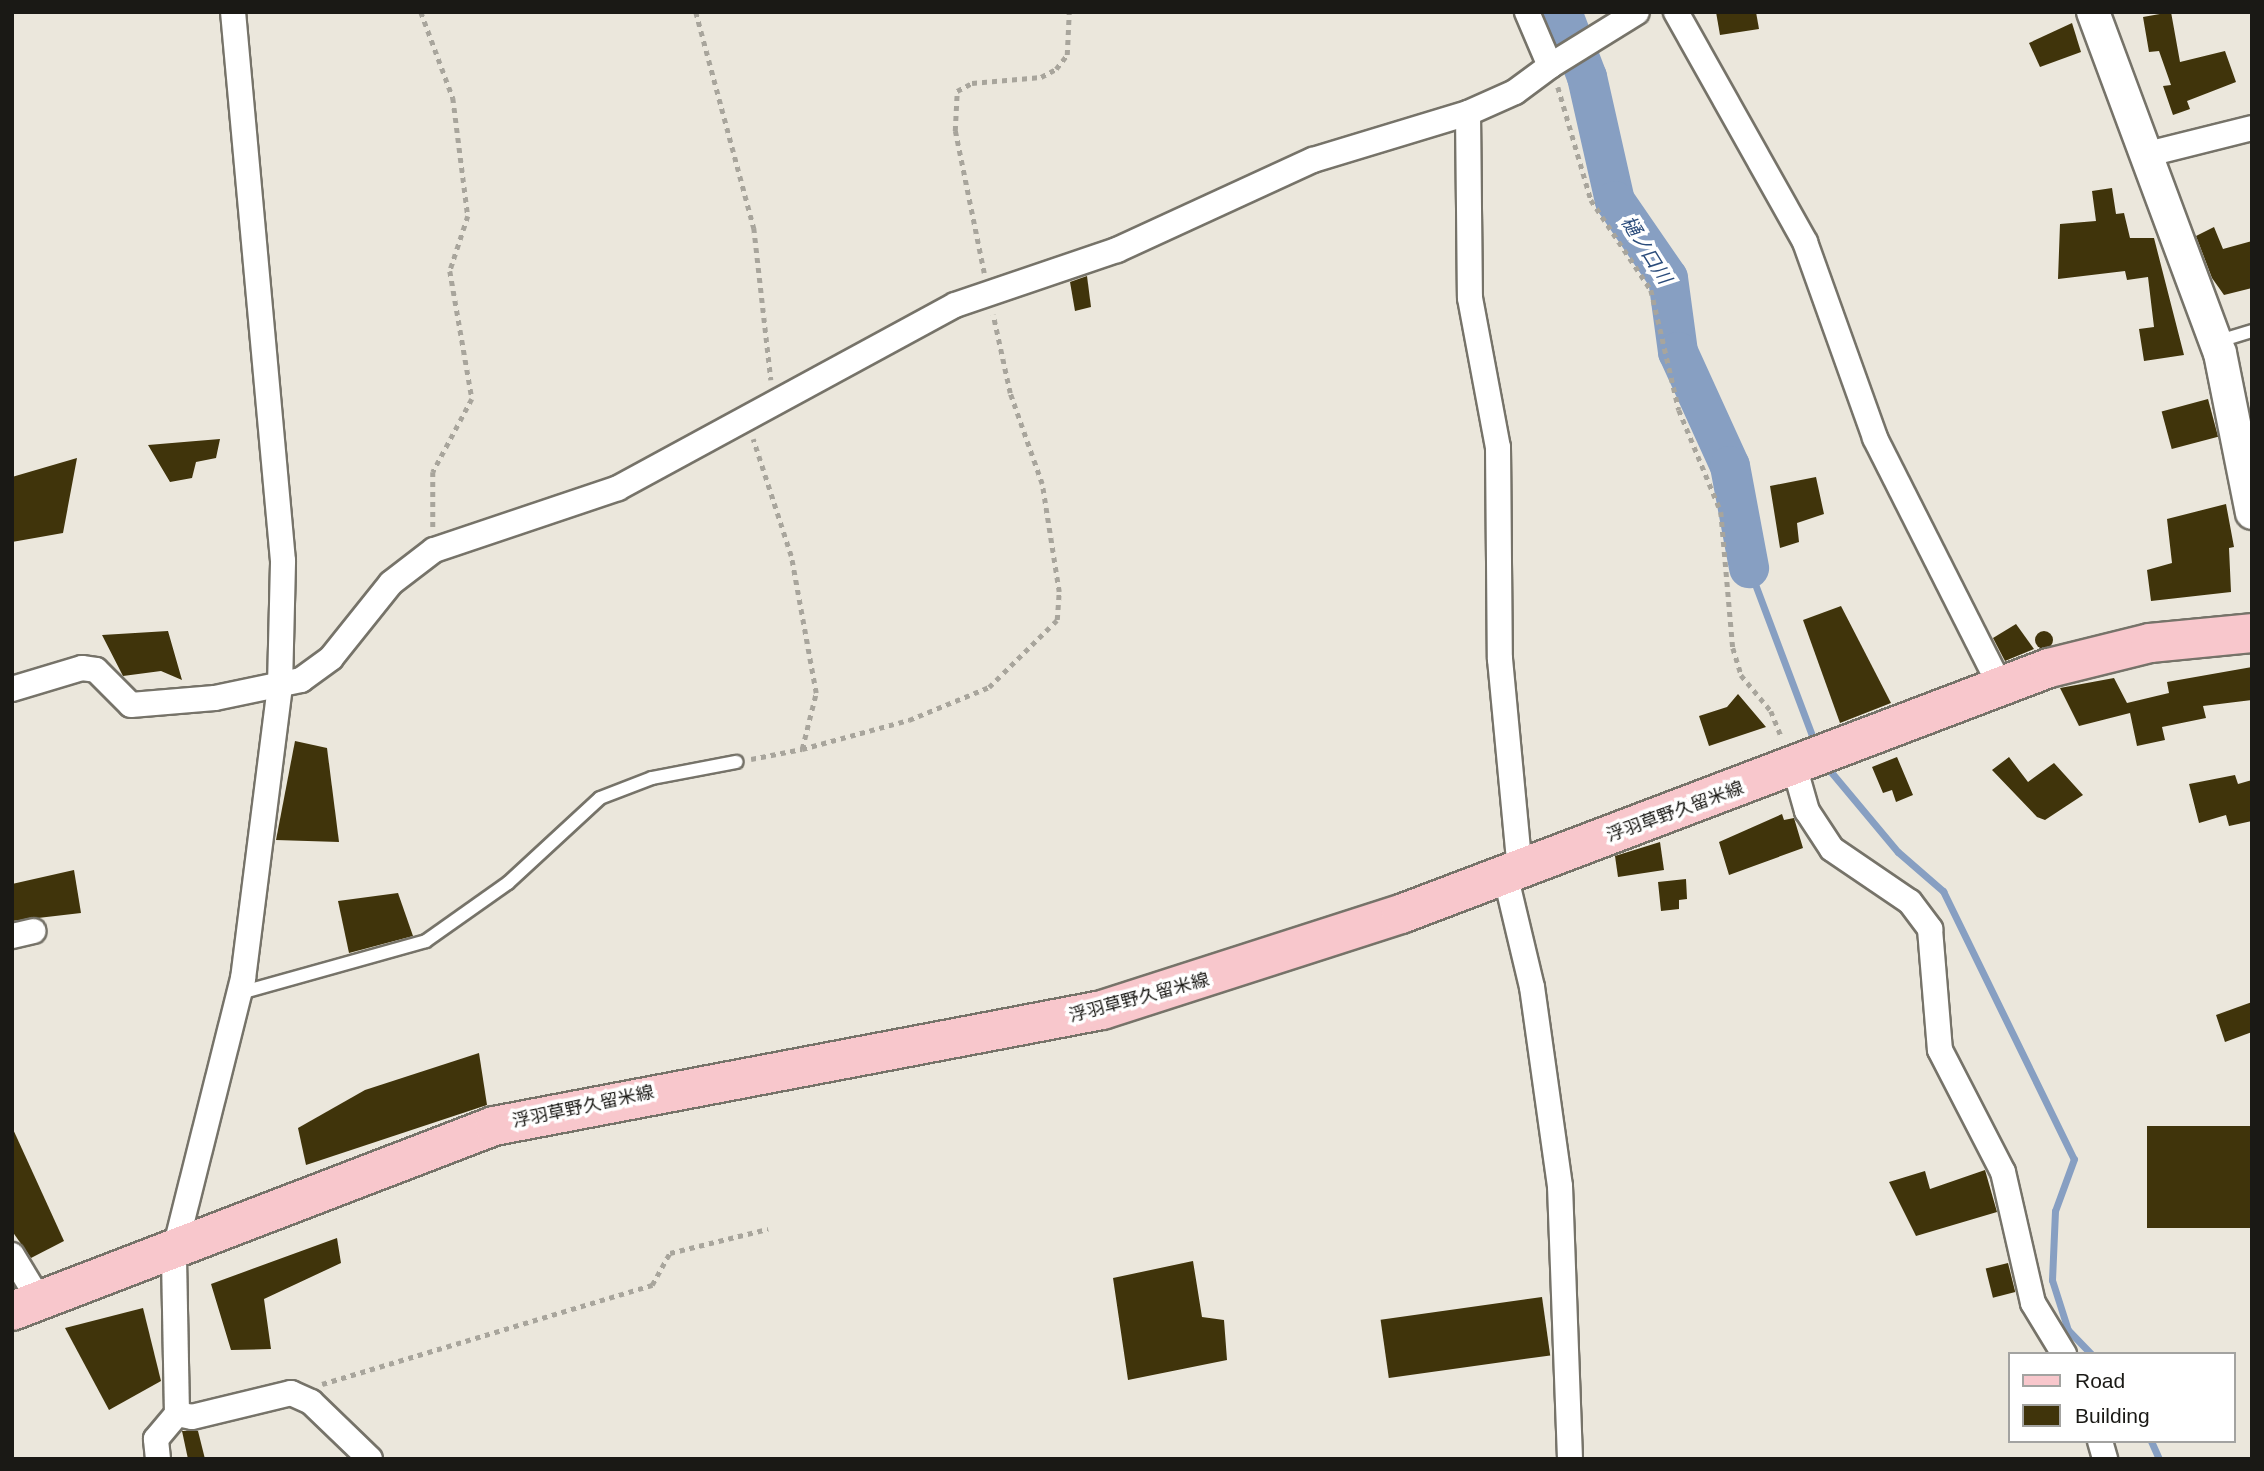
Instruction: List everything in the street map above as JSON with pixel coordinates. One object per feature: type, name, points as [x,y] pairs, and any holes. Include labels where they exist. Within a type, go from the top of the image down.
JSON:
[{"type":"main road","name":"浮羽草野久留米線","points":[[27,1307],[174,1253],[494,1126],[1102,1010],[1297,951],[1799,767],[2000,685],[2150,643],[2252,633]]},
{"type":"street","points":[[159,1459],[156,1439],[177,1414],[174,1253],[239,993],[280,686],[283,561],[233,12]]},
{"type":"street","points":[[1527,12],[1555,63]]},
{"type":"street","points":[[12,689],[82,668],[96,670],[131,705],[280,686],[331,658],[391,583],[434,550],[618,488],[757,410],[988,292],[1117,250],[1313,160],[1468,113],[1515,92],[1595,35],[1637,12]]},
{"type":"street","points":[[1676,12],[1805,242],[1875,438],[2000,685]]},
{"type":"street","points":[[2093,12],[2144,155],[2216,342],[2235,406],[2252,513]]},
{"type":"street","points":[[1468,113],[1471,298],[1498,447],[1500,659],[1512,871],[1532,987],[1560,1186],[1570,1459]]},
{"type":"street","points":[[2144,155],[2252,128]]},
{"type":"street","points":[[1799,767],[1807,811],[1832,849],[1910,902],[1930,929],[1940,1050],[2003,1172],[2033,1303],[2063,1352]]},
{"type":"street","points":[[12,1255],[27,1307]]},
{"type":"street","points":[[177,1414],[192,1417],[291,1392],[311,1402],[370,1459]]},
{"type":"lane","points":[[2216,342],[2252,331]]},
{"type":"lane","points":[[239,993],[426,941],[508,883],[600,798],[652,778],[736,762]]},
{"type":"path","points":[[421,12],[453,98],[468,216],[450,271],[472,399],[433,472],[434,550]]},
{"type":"path","points":[[696,12],[714,91],[737,148],[762,271],[772,345],[757,410],[816,678],[802,749]]},
{"type":"path","points":[[736,762],[802,749],[909,720],[989,687],[1057,620],[1059,592],[1042,484],[1010,393],[953,105],[957,92],[972,83],[1041,77],[1056,69],[1067,55],[1069,12]]},
{"type":"path","points":[[1555,63],[1591,200],[1651,290],[1679,410],[1721,512],[1733,648],[1741,675],[1772,711],[1799,767]]},
{"type":"path","points":[[291,1392],[652,1285],[670,1253],[768,1229]]},
{"type":"building","points":[[1716,12],[1756,12],[1759,29],[1720,35]]},
{"type":"building","points":[[2171,12],[2180,62],[2225,51],[2236,82],[2187,101],[2190,109],[2173,115],[2163,86],[2171,85],[2159,51],[2149,52],[2143,17]]},
{"type":"building","points":[[2072,23],[2081,52],[2040,67],[2029,43]]},
{"type":"building","points":[[2112,188],[2116,214],[2124,213],[2130,238],[2154,238],[2184,355],[2144,361],[2139,329],[2154,327],[2148,277],[2127,280],[2125,271],[2058,279],[2060,224],[2096,221],[2092,191]]},
{"type":"building","points":[[2214,227],[2223,249],[2252,241],[2252,288],[2224,295],[2212,278],[2196,236]]},
{"type":"building","points":[[1087,276],[1091,307],[1075,311],[1070,282]]},
{"type":"building","points":[[2208,399],[2218,437],[2172,449],[2162,411]]},
{"type":"building","points":[[220,439],[216,458],[196,462],[192,478],[170,482],[148,445]]},
{"type":"building","points":[[77,458],[63,533],[12,542],[12,477]]},
{"type":"building","points":[[1816,477],[1824,514],[1797,523],[1799,542],[1780,548],[1770,486]]},
{"type":"building","points":[[2226,504],[2234,547],[2229,548],[2231,592],[2151,601],[2147,570],[2172,563],[2167,519]]},
{"type":"building","points":[[1841,606],[1891,703],[1840,723],[1803,620]]},
{"type":"building","points":[[2016,624],[2034,649],[2005,661],[1993,638]]},
{"type":"building","points":[[168,631],[182,680],[161,671],[123,676],[102,635]]},
{"type":"building","points":[[2044,631],[2050,634],[2053,640],[2050,646],[2044,649],[2038,646],[2035,640],[2038,634]]},
{"type":"building","points":[[2252,667],[2252,700],[2203,706],[2206,718],[2162,727],[2165,740],[2137,746],[2130,713],[2079,726],[2060,688],[2114,678],[2127,703],[2169,693],[2167,682]]},
{"type":"building","points":[[1738,694],[1766,727],[1709,746],[1699,716],[1727,707]]},
{"type":"building","points":[[295,741],[327,748],[339,842],[276,840]]},
{"type":"building","points":[[1897,757],[1913,795],[1896,802],[1892,790],[1883,793],[1872,767]]},
{"type":"building","points":[[2009,757],[2028,782],[2054,763],[2083,795],[2045,820],[2037,817],[1992,770]]},
{"type":"building","points":[[2235,775],[2238,784],[2252,780],[2252,821],[2229,826],[2226,815],[2199,823],[2189,784]]},
{"type":"building","points":[[1782,814],[1784,820],[1794,818],[1803,848],[1729,875],[1719,842]]},
{"type":"building","points":[[1660,842],[1664,870],[1618,877],[1615,856]]},
{"type":"building","points":[[74,870],[81,913],[12,921],[12,884]]},
{"type":"building","points":[[1686,879],[1687,899],[1679,900],[1679,909],[1661,911],[1658,882]]},
{"type":"building","points":[[398,893],[413,936],[349,953],[338,901]]},
{"type":"building","points":[[2252,1002],[2252,1032],[2225,1042],[2216,1015]]},
{"type":"building","points":[[479,1053],[487,1105],[306,1165],[298,1128],[365,1090]]},
{"type":"building","points":[[2147,1126],[2252,1126],[2252,1228],[2147,1228]]},
{"type":"building","points":[[12,1127],[64,1241],[31,1258],[12,1231]]},
{"type":"building","points":[[1985,1170],[1997,1212],[1916,1236],[1889,1182],[1925,1171],[1930,1189]]},
{"type":"building","points":[[337,1238],[341,1263],[264,1299],[271,1349],[231,1350],[211,1284]]},
{"type":"building","points":[[1193,1261],[1202,1317],[1224,1320],[1227,1360],[1128,1380],[1113,1278]]},
{"type":"building","points":[[2008,1263],[2015,1292],[1993,1298],[1986,1269]]},
{"type":"building","points":[[1542,1297],[1550,1355],[1389,1378],[1381,1320]]},
{"type":"building","points":[[143,1308],[161,1381],[109,1410],[65,1328]]},
{"type":"building","points":[[182,1431],[198,1431],[205,1459],[188,1459]]},
{"type":"waterway","name":"樋ノ口川","points":[[1562,12],[1587,77],[1615,201],[1668,278],[1678,352],[1730,466],[1749,568]]},
{"type":"waterway","points":[[1749,568],[1816,746]]},
{"type":"waterway","points":[[1826,766],[1898,852],[1943,891],[2074,1159],[2055,1211],[2052,1280],[2068,1330],[2089,1352]]},
{"type":"waterway","points":[[2152,1443],[2159,1459]]}]
